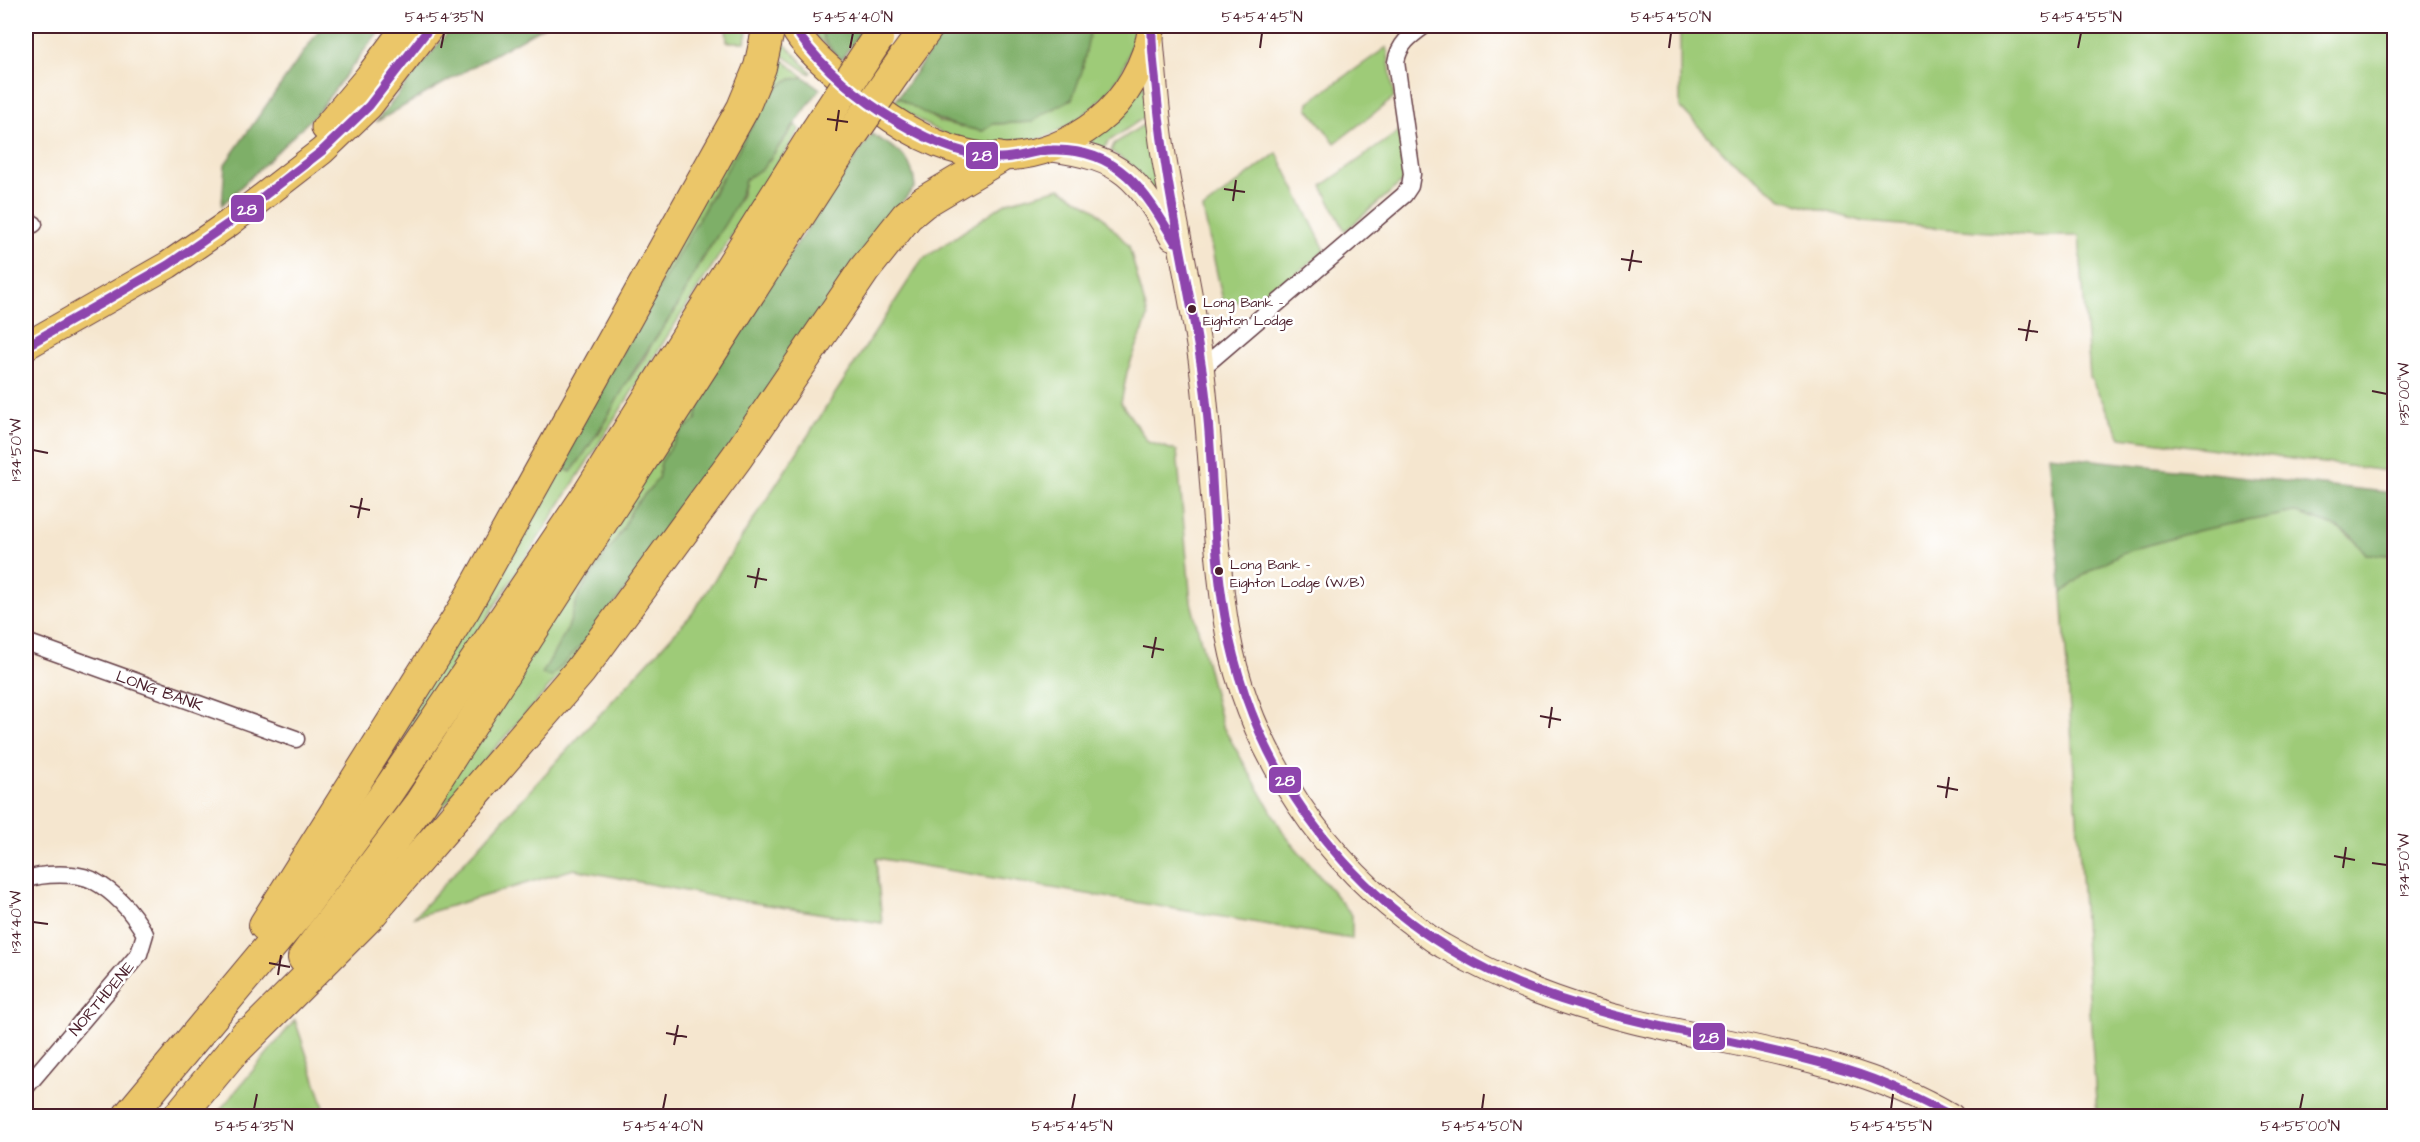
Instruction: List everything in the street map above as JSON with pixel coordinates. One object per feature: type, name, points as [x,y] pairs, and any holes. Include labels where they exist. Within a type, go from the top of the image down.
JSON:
[{"type":"highway","points":[[190,1044],[464,609],[743,108],[760,67],[769,26]]},
{"type":"highway","points":[[179,1116],[234,1052],[420,804],[841,150],[928,26]]},
{"type":"highway","points":[[129,1116],[298,913],[386,794],[590,492],[881,32]]},
{"type":"highway","points":[[234,1052],[368,917],[580,671],[737,457],[864,270],[896,228],[924,202],[998,158]]},
{"type":"main road","points":[[266,195],[369,76],[406,26]]},
{"type":"main road","points":[[26,346],[146,279],[266,195],[322,151],[358,118],[431,26]]},
{"type":"main road","points":[[793,26],[811,51],[861,96],[897,123],[927,140],[952,150],[998,158],[1030,156],[1050,149],[1080,136],[1106,116],[1127,91],[1142,62],[1151,28]]},
{"type":"main road","points":[[1151,28],[1159,126],[1202,368],[1225,618],[1239,679],[1262,736],[1290,791],[1330,846],[1380,898],[1441,945],[1555,999],[1845,1071],[1935,1106],[1952,1116]]},
{"type":"main road","points":[[1050,149],[1094,157],[1119,168],[1148,197],[1181,253]]},
{"type":"street","points":[[1202,368],[1404,195],[1410,186],[1412,174],[1396,62],[1398,50],[1409,36],[1424,26]]},
{"type":"street","name":"LONG BANK","points":[[26,642],[296,739]]},
{"type":"street","name":"NORTHDENE","points":[[26,880],[41,873],[92,879],[132,912],[145,934],[139,954],[26,1087]]},
{"type":"green space","points":[[322,26],[383,26],[316,114],[222,205],[225,164]]},
{"type":"green space","points":[[453,26],[544,26],[376,122]]},
{"type":"green space","points":[[726,26],[748,26],[745,42],[727,42]]},
{"type":"green space","points":[[806,26],[819,26],[825,41],[841,60]]},
{"type":"green space","points":[[819,26],[865,26],[841,60],[825,41]]},
{"type":"green space","points":[[948,26],[1091,26],[1082,71],[1072,99],[1041,115],[1033,122],[993,124],[983,131],[949,123],[918,110],[898,97]]},
{"type":"green space","points":[[1091,26],[1137,26],[1123,69],[1115,83],[1091,109],[1077,120],[1045,137],[1013,145],[992,145],[964,140],[932,128],[894,103],[898,97],[940,122],[982,131],[993,124],[1033,122],[1041,115],[1056,108],[1085,46]]},
{"type":"green space","points":[[1680,26],[2394,26],[2394,472],[2121,437],[2090,377],[2079,236],[2037,236],[1864,222],[1782,199],[1726,155],[1680,107]]},
{"type":"green space","points":[[780,42],[783,42],[811,72],[810,74],[778,52]]},
{"type":"green space","points":[[1387,47],[1394,98],[1335,143],[1308,108],[1309,102]]},
{"type":"green space","points":[[776,59],[783,60],[804,77],[788,80],[714,190],[679,257],[594,401],[598,435],[659,330],[674,313],[694,274],[742,195],[745,180],[764,167],[795,125],[800,129],[486,620],[393,752],[388,746]]},
{"type":"green space","points":[[804,77],[820,89],[764,167],[745,180],[738,201],[701,261],[677,307],[636,367],[593,440],[571,472],[563,468],[565,457],[594,401],[771,93],[788,80]]},
{"type":"green space","points":[[1143,83],[1149,114],[1108,142],[1104,148],[1092,143],[1091,139]]},
{"type":"green space","points":[[1146,123],[1150,123],[1167,215],[1135,168],[1111,151],[1114,144]]},
{"type":"green space","points":[[1401,130],[1405,168],[1403,181],[1345,231],[1322,186]]},
{"type":"green space","points":[[872,134],[902,154],[907,160],[911,167],[915,187],[886,220],[746,430],[593,633],[551,677],[542,674],[568,628],[579,594],[623,529],[632,509],[658,479],[661,462],[681,431],[696,420],[702,390],[784,262]]},
{"type":"green space","points":[[1277,153],[1325,250],[1292,277],[1249,302],[1223,301],[1203,209]]},
{"type":"green space","points":[[1060,188],[1096,210],[1129,246],[1148,317],[1127,372],[1121,403],[1148,442],[1177,451],[1191,602],[1222,725],[1285,835],[1352,915],[1352,939],[876,858],[882,923],[711,896],[574,869],[414,917],[692,614],[922,260],[1007,202]]},
{"type":"green space","points":[[702,390],[696,420],[681,431],[661,462],[658,479],[632,509],[623,529],[579,594],[568,628],[542,674],[573,652],[593,633],[593,638],[374,884]]},
{"type":"green space","points":[[2048,455],[2394,493],[2394,555],[2366,554],[2352,536],[2332,525],[2294,512],[2196,531],[2122,553],[2086,573],[2062,593]]},
{"type":"green space","points":[[2294,512],[2334,526],[2358,544],[2366,554],[2394,555],[2394,1116],[2097,1116],[2062,593],[2091,570],[2123,552],[2186,533]]},
{"type":"green space","points":[[295,1020],[327,1116],[215,1116]]},
{"type":"transit line","name":"28","points":[[26,346],[168,265],[229,223],[322,151],[369,106],[431,26]]},
{"type":"transit line","name":"28","points":[[793,26],[830,71],[855,93],[883,113],[942,144],[971,154],[998,158],[1045,150],[1075,151],[1095,156],[1112,165],[1141,190],[1175,242]]},
{"type":"transit line","name":"28","points":[[1152,26],[1153,61],[1165,163],[1195,330],[1209,426],[1217,554],[1225,617],[1240,678],[1261,735],[1289,789],[1324,838],[1364,882],[1409,921],[1460,955],[1516,983],[1597,1011],[1860,1074],[1913,1096],[1952,1116]]},
{"type":"place","name":"Long Bank - Eighton Lodge","points":[[1192,309]]},
{"type":"place","name":"Long Bank - Eighton Lodge (W/B)","points":[[1219,571]]}]
